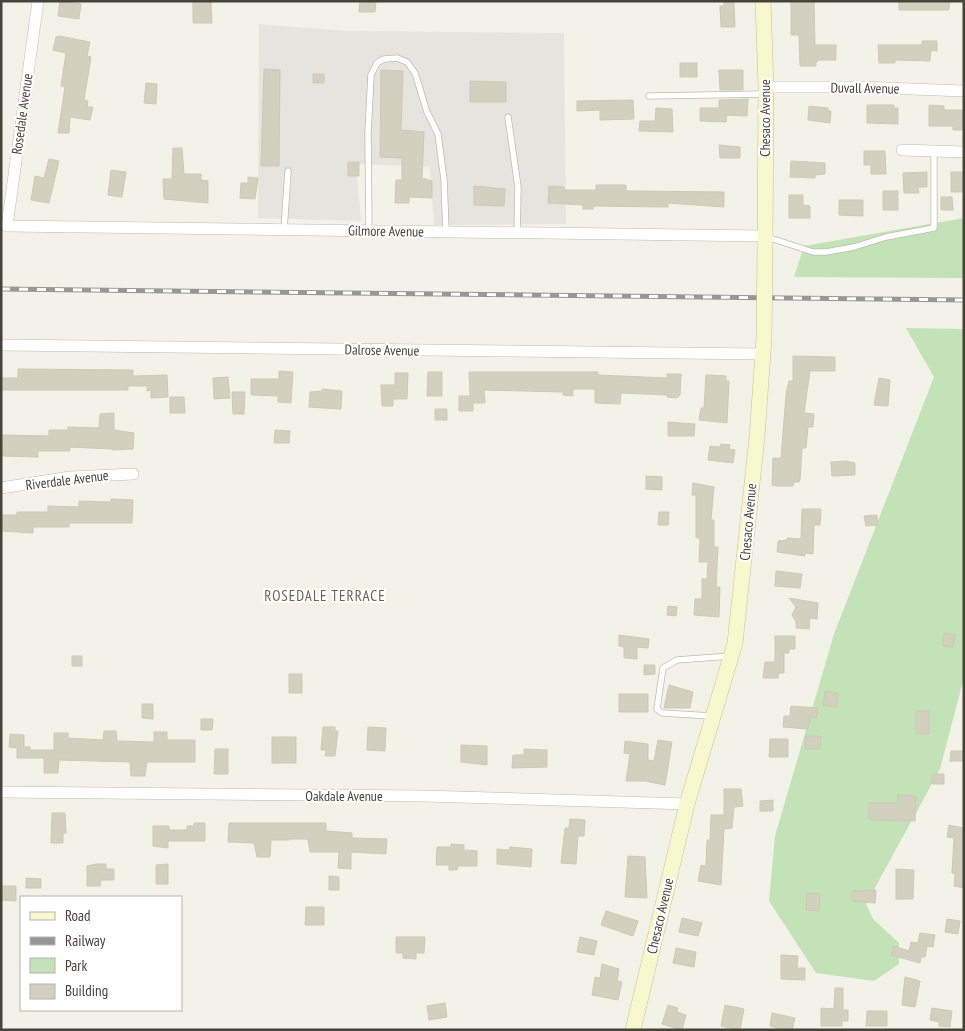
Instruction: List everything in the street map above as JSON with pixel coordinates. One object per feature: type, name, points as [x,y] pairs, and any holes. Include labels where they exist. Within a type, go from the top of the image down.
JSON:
[{"type":"street","name":"Rosedale Avenue","points":[[7,226],[38,1]]},
{"type":"street","name":"Chesaco Avenue","points":[[633,1030],[688,804],[732,656],[742,595],[764,338],[766,90],[764,1]]},
{"type":"street","name":"Duvall Avenue","points":[[766,90],[859,87],[964,90]]},
{"type":"street","points":[[902,150],[964,152]]},
{"type":"street","name":"Gilmore Avenue","points":[[7,226],[518,233],[765,242]]},
{"type":"street","name":"Dalrose Avenue","points":[[1,345],[763,354]]},
{"type":"street","name":"Riverdale Avenue","points":[[1,488],[70,477],[133,474]]},
{"type":"street","name":"Oakdale Avenue","points":[[1,792],[424,796],[688,804]]},
{"type":"lane","points":[[368,231],[368,133],[371,75],[376,63],[384,59],[397,58],[407,62],[415,73],[427,112],[438,134],[444,180],[446,232]]},
{"type":"lane","points":[[649,96],[766,90]]},
{"type":"lane","points":[[508,117],[518,179],[518,233]]},
{"type":"lane","points":[[765,242],[813,252],[826,252],[854,248],[886,237],[934,228],[934,151]]},
{"type":"lane","points":[[284,230],[288,171]]},
{"type":"lane","points":[[714,716],[662,713],[657,709],[663,668],[677,660],[732,656]]},
{"type":"shaded area","points":[[259,24],[345,31],[564,33],[566,224],[434,225],[430,167],[356,164],[361,221],[258,218]]},
{"type":"green space","points":[[964,218],[964,278],[794,277],[804,246]]},
{"type":"green space","points":[[906,328],[964,329],[964,677],[940,769],[866,904],[873,919],[899,943],[899,964],[874,981],[816,973],[769,901],[775,836],[834,634],[934,377]]},
{"type":"building","points":[[60,1],[81,4],[79,19],[58,16]]},
{"type":"building","points":[[193,1],[211,1],[212,23],[193,23]]},
{"type":"building","points":[[360,1],[376,1],[375,12],[359,12]]},
{"type":"building","points":[[734,1],[735,27],[721,27],[720,6],[724,6],[724,2]]},
{"type":"building","points":[[791,1],[814,1],[815,45],[836,45],[836,60],[819,60],[816,62],[816,66],[800,66],[799,35],[791,35]]},
{"type":"building","points":[[899,1],[950,1],[949,10],[899,10]]},
{"type":"building","points":[[56,37],[90,42],[87,56],[91,57],[84,100],[88,101],[87,107],[93,107],[90,120],[70,117],[69,133],[58,133],[65,87],[61,86],[66,53],[53,50]]},
{"type":"building","points":[[922,41],[937,41],[937,51],[931,50],[930,61],[895,60],[895,63],[879,63],[878,45],[922,45]]},
{"type":"building","points":[[680,63],[697,63],[697,77],[680,77]]},
{"type":"building","points":[[264,69],[280,70],[279,166],[261,166]]},
{"type":"building","points":[[381,70],[403,71],[401,130],[424,132],[422,178],[432,181],[432,198],[409,197],[409,203],[395,203],[396,180],[402,180],[402,158],[380,157]]},
{"type":"building","points":[[719,70],[743,70],[743,90],[720,90]]},
{"type":"building","points":[[313,74],[324,74],[324,83],[313,83]]},
{"type":"building","points":[[470,81],[506,82],[506,102],[470,102]]},
{"type":"building","points":[[146,83],[157,84],[156,104],[144,103]]},
{"type":"building","points":[[748,99],[747,116],[727,115],[726,122],[700,121],[700,108],[719,108],[719,100]]},
{"type":"building","points":[[633,100],[634,119],[600,120],[600,110],[577,111],[577,101]]},
{"type":"building","points":[[867,105],[894,105],[894,108],[898,108],[898,124],[867,123]]},
{"type":"building","points":[[929,105],[944,106],[944,110],[964,110],[964,130],[953,130],[953,126],[929,126]]},
{"type":"building","points":[[809,106],[828,108],[828,111],[831,111],[830,123],[808,120]]},
{"type":"building","points":[[656,108],[672,109],[673,132],[639,131],[640,121],[655,121]]},
{"type":"building","points":[[719,145],[740,147],[740,158],[720,158]]},
{"type":"building","points":[[173,148],[182,148],[184,174],[201,174],[201,180],[208,181],[208,203],[164,199],[163,179],[172,179]]},
{"type":"building","points":[[864,151],[885,151],[886,174],[871,174],[871,165],[864,165]]},
{"type":"building","points":[[49,159],[59,161],[49,203],[31,200],[35,176],[44,178]]},
{"type":"building","points":[[791,161],[825,163],[825,174],[815,175],[815,178],[790,177]]},
{"type":"building","points":[[348,162],[359,162],[359,176],[348,176]]},
{"type":"building","points":[[111,170],[126,172],[122,197],[108,195]]},
{"type":"building","points":[[927,172],[927,187],[918,187],[919,193],[904,193],[903,173]]},
{"type":"building","points":[[951,172],[964,172],[964,192],[951,192]]},
{"type":"building","points":[[248,177],[258,178],[255,199],[240,198],[241,183],[248,183]]},
{"type":"building","points":[[596,185],[626,185],[626,191],[724,192],[724,207],[668,203],[668,207],[593,206],[593,209],[583,209],[583,205],[548,203],[549,186],[564,187],[564,190],[596,190]]},
{"type":"building","points":[[474,186],[505,189],[504,206],[474,205]]},
{"type":"building","points":[[883,191],[898,191],[898,210],[883,210]]},
{"type":"building","points":[[789,195],[803,195],[803,205],[810,206],[810,218],[789,218]]},
{"type":"building","points":[[941,197],[952,197],[953,210],[941,210]]},
{"type":"building","points":[[839,200],[863,200],[863,216],[839,215]]},
{"type":"building","points":[[793,356],[835,357],[835,371],[810,371],[804,413],[814,414],[813,427],[808,427],[806,448],[802,448],[800,480],[799,482],[794,482],[793,486],[777,486],[772,485],[773,458],[781,458],[786,395],[789,381],[793,381]]},
{"type":"building","points":[[18,369],[133,370],[133,376],[167,375],[168,397],[151,398],[151,390],[147,391],[147,386],[128,386],[128,390],[1,390],[1,378],[18,378]]},
{"type":"building","points":[[279,371],[293,372],[291,403],[278,402],[278,396],[251,395],[251,379],[279,379]]},
{"type":"building","points":[[428,372],[442,372],[442,396],[427,396]]},
{"type":"building","points":[[469,372],[598,372],[598,375],[667,378],[667,374],[681,374],[680,395],[677,398],[667,397],[667,395],[621,393],[620,404],[595,403],[595,389],[573,389],[573,396],[563,395],[563,392],[484,390],[485,403],[473,403],[473,411],[459,411],[459,396],[470,396]]},
{"type":"building","points":[[395,373],[408,373],[407,399],[393,399],[393,406],[382,406],[381,385],[395,385]]},
{"type":"building","points":[[706,375],[726,376],[726,381],[729,381],[727,423],[699,420],[701,408],[704,408]]},
{"type":"building","points":[[228,377],[230,398],[214,399],[213,378]]},
{"type":"building","points":[[879,378],[890,380],[888,406],[874,405]]},
{"type":"building","points":[[322,389],[342,391],[341,409],[309,407],[310,392],[322,391]]},
{"type":"building","points":[[232,392],[245,392],[244,414],[233,414]]},
{"type":"building","points":[[170,397],[184,397],[185,413],[170,413]]},
{"type":"building","points":[[435,409],[447,409],[447,420],[435,420]]},
{"type":"building","points":[[114,413],[114,430],[134,433],[133,449],[112,450],[70,447],[70,451],[38,451],[38,457],[1,456],[1,435],[49,436],[49,430],[68,430],[68,427],[99,428],[100,414]]},
{"type":"building","points":[[668,422],[695,424],[694,436],[668,436]]},
{"type":"building","points":[[275,430],[290,431],[289,443],[274,443]]},
{"type":"building","points":[[721,444],[730,445],[729,449],[735,450],[733,463],[708,460],[710,446],[720,447]]},
{"type":"building","points":[[846,461],[855,463],[855,475],[832,476],[831,462]]},
{"type":"building","points":[[646,476],[662,477],[662,490],[646,489]]},
{"type":"building","points":[[693,483],[714,487],[711,520],[714,520],[714,547],[718,547],[716,587],[720,587],[719,617],[694,615],[695,599],[702,599],[702,579],[707,579],[708,562],[699,562],[700,541],[699,538],[696,538],[696,495],[692,495]]},
{"type":"building","points":[[111,499],[133,500],[132,523],[69,523],[69,527],[33,527],[33,533],[1,531],[1,515],[17,515],[17,512],[48,512],[48,506],[79,507],[79,501],[111,502]]},
{"type":"building","points":[[802,509],[821,509],[820,525],[814,525],[813,554],[805,553],[805,556],[777,552],[778,541],[787,540],[787,538],[801,539]]},
{"type":"building","points":[[659,512],[669,512],[668,525],[658,525]]},
{"type":"building","points":[[877,515],[878,525],[866,526],[864,516]]},
{"type":"building","points":[[776,571],[802,574],[800,588],[775,586]]},
{"type":"building","points":[[789,598],[818,603],[817,619],[810,618],[809,629],[796,628],[796,622],[792,615],[796,607]]},
{"type":"building","points":[[668,606],[677,607],[676,616],[667,615]]},
{"type":"building","points":[[944,633],[955,634],[953,647],[943,646]]},
{"type":"building","points":[[619,635],[649,639],[648,648],[637,647],[637,659],[624,658],[624,647],[619,646]]},
{"type":"building","points":[[775,636],[795,636],[795,649],[789,649],[789,653],[784,653],[784,673],[779,673],[778,678],[763,678],[765,662],[775,662]]},
{"type":"building","points":[[72,656],[82,656],[82,666],[72,666]]},
{"type":"building","points":[[644,665],[655,665],[655,674],[644,675]]},
{"type":"building","points":[[289,674],[302,674],[302,693],[289,693]]},
{"type":"building","points":[[669,685],[693,692],[690,708],[664,708]]},
{"type":"building","points":[[825,691],[838,693],[837,707],[823,705]]},
{"type":"building","points":[[619,694],[648,694],[648,712],[619,712]]},
{"type":"building","points":[[142,704],[153,704],[153,719],[142,718]]},
{"type":"building","points":[[791,706],[818,708],[816,718],[810,717],[808,729],[783,727],[784,716],[790,716]]},
{"type":"building","points":[[916,711],[929,711],[929,734],[916,734]]},
{"type":"building","points":[[201,719],[213,719],[212,730],[201,730]]},
{"type":"building","points":[[323,727],[335,727],[335,731],[338,731],[335,756],[325,756],[326,750],[321,750]]},
{"type":"building","points":[[368,727],[386,728],[385,751],[367,750]]},
{"type":"building","points":[[104,731],[116,731],[117,741],[154,742],[154,732],[167,732],[167,740],[195,740],[195,762],[147,762],[145,776],[131,776],[130,762],[59,760],[58,773],[44,773],[44,758],[17,758],[17,748],[9,747],[10,734],[24,735],[24,747],[30,747],[30,750],[54,750],[54,733],[68,733],[68,738],[103,740]]},
{"type":"building","points":[[806,736],[821,736],[820,749],[805,749]]},
{"type":"building","points":[[272,737],[296,737],[296,763],[272,763]]},
{"type":"building","points":[[770,739],[788,739],[788,757],[769,757]]},
{"type":"building","points":[[658,740],[672,742],[665,785],[645,781],[626,781],[630,754],[624,753],[625,741],[648,744],[648,760],[654,761]]},
{"type":"building","points":[[461,745],[487,746],[487,765],[461,762]]},
{"type":"building","points":[[215,749],[228,749],[228,774],[214,774]]},
{"type":"building","points":[[524,749],[547,750],[547,767],[512,768],[513,755],[524,755]]},
{"type":"building","points":[[951,751],[963,751],[963,761],[950,761]]},
{"type":"building","points":[[932,774],[944,774],[944,784],[932,784]]},
{"type":"building","points":[[724,789],[741,789],[743,806],[734,807],[732,828],[724,829],[721,885],[698,881],[701,865],[706,866],[707,840],[710,840],[711,815],[724,815]]},
{"type":"building","points":[[898,795],[916,796],[915,821],[869,820],[869,803],[898,803]]},
{"type":"building","points":[[773,800],[773,811],[760,811],[760,801]]},
{"type":"building","points":[[52,813],[65,813],[66,833],[63,833],[63,843],[51,843]]},
{"type":"building","points":[[570,819],[585,820],[584,836],[578,836],[576,864],[561,863],[565,828],[569,828]]},
{"type":"building","points":[[194,823],[205,823],[205,841],[168,841],[168,848],[153,846],[153,826],[169,826],[169,830],[187,830],[187,826],[194,826]]},
{"type":"building","points":[[229,823],[326,823],[326,831],[352,833],[352,838],[387,839],[386,854],[351,852],[351,869],[338,868],[339,852],[310,852],[308,839],[290,839],[271,840],[270,857],[257,857],[254,843],[228,842]]},
{"type":"building","points":[[949,825],[964,828],[964,888],[954,886],[955,874],[952,873],[954,838],[947,837]]},
{"type":"building","points":[[451,844],[464,845],[464,850],[477,851],[477,866],[458,866],[457,870],[449,870],[449,865],[436,865],[437,847],[451,847]]},
{"type":"building","points":[[510,847],[532,849],[531,867],[497,864],[497,849],[509,850]]},
{"type":"building","points":[[628,856],[645,857],[647,898],[625,897]]},
{"type":"building","points":[[106,864],[106,869],[114,869],[114,880],[101,880],[100,886],[87,886],[87,866]]},
{"type":"building","points":[[168,864],[168,884],[156,884],[156,865]]},
{"type":"building","points":[[896,869],[914,870],[913,899],[896,899]]},
{"type":"building","points":[[329,876],[339,877],[339,890],[329,890]]},
{"type":"building","points":[[26,878],[41,879],[41,888],[26,888]]},
{"type":"building","points":[[1,886],[16,886],[16,901],[1,900]]},
{"type":"building","points":[[876,890],[875,903],[853,901],[853,891]]},
{"type":"building","points":[[807,893],[820,894],[819,911],[806,910]]},
{"type":"building","points":[[306,907],[324,907],[324,925],[305,925]]},
{"type":"building","points":[[606,911],[638,921],[633,936],[601,925]]},
{"type":"building","points":[[682,918],[702,923],[698,936],[679,932]]},
{"type":"building","points":[[947,919],[960,921],[958,934],[945,932]]},
{"type":"building","points":[[920,933],[935,935],[933,947],[927,946],[925,957],[921,957],[920,963],[891,955],[894,946],[909,951],[911,942],[918,943]]},
{"type":"building","points":[[396,937],[425,937],[424,953],[416,953],[416,959],[403,958],[403,953],[396,953]]},
{"type":"building","points":[[580,937],[597,941],[594,955],[577,952]]},
{"type":"building","points":[[676,948],[696,952],[694,967],[673,963]]},
{"type":"building","points":[[781,955],[798,956],[797,968],[805,968],[805,980],[781,979]]},
{"type":"building","points":[[602,964],[619,969],[617,981],[622,982],[618,1000],[592,995],[595,977],[600,978]]},
{"type":"building","points":[[905,977],[920,981],[915,1007],[902,1005]]},
{"type":"building","points":[[835,988],[843,988],[843,1010],[848,1010],[848,1021],[842,1021],[842,1026],[821,1026],[821,1008],[834,1009]]},
{"type":"building","points":[[445,1003],[447,1017],[429,1020],[427,1006]]},
{"type":"building","points":[[668,1005],[678,1008],[677,1012],[686,1015],[682,1030],[662,1024]]},
{"type":"building","points":[[725,1005],[744,1009],[740,1030],[721,1026]]},
{"type":"building","points":[[932,1008],[952,1011],[950,1027],[939,1026],[939,1022],[930,1020]]},
{"type":"building","points":[[867,1011],[887,1011],[887,1026],[866,1026]]},
{"type":"building","points":[[772,1013],[795,1018],[792,1030],[778,1030],[778,1028],[770,1026]]},
{"type":"railway","points":[[1,289],[964,300]]},
{"type":"district","name":"ROSEDALE TERRACE","points":[[325,596]]}]
